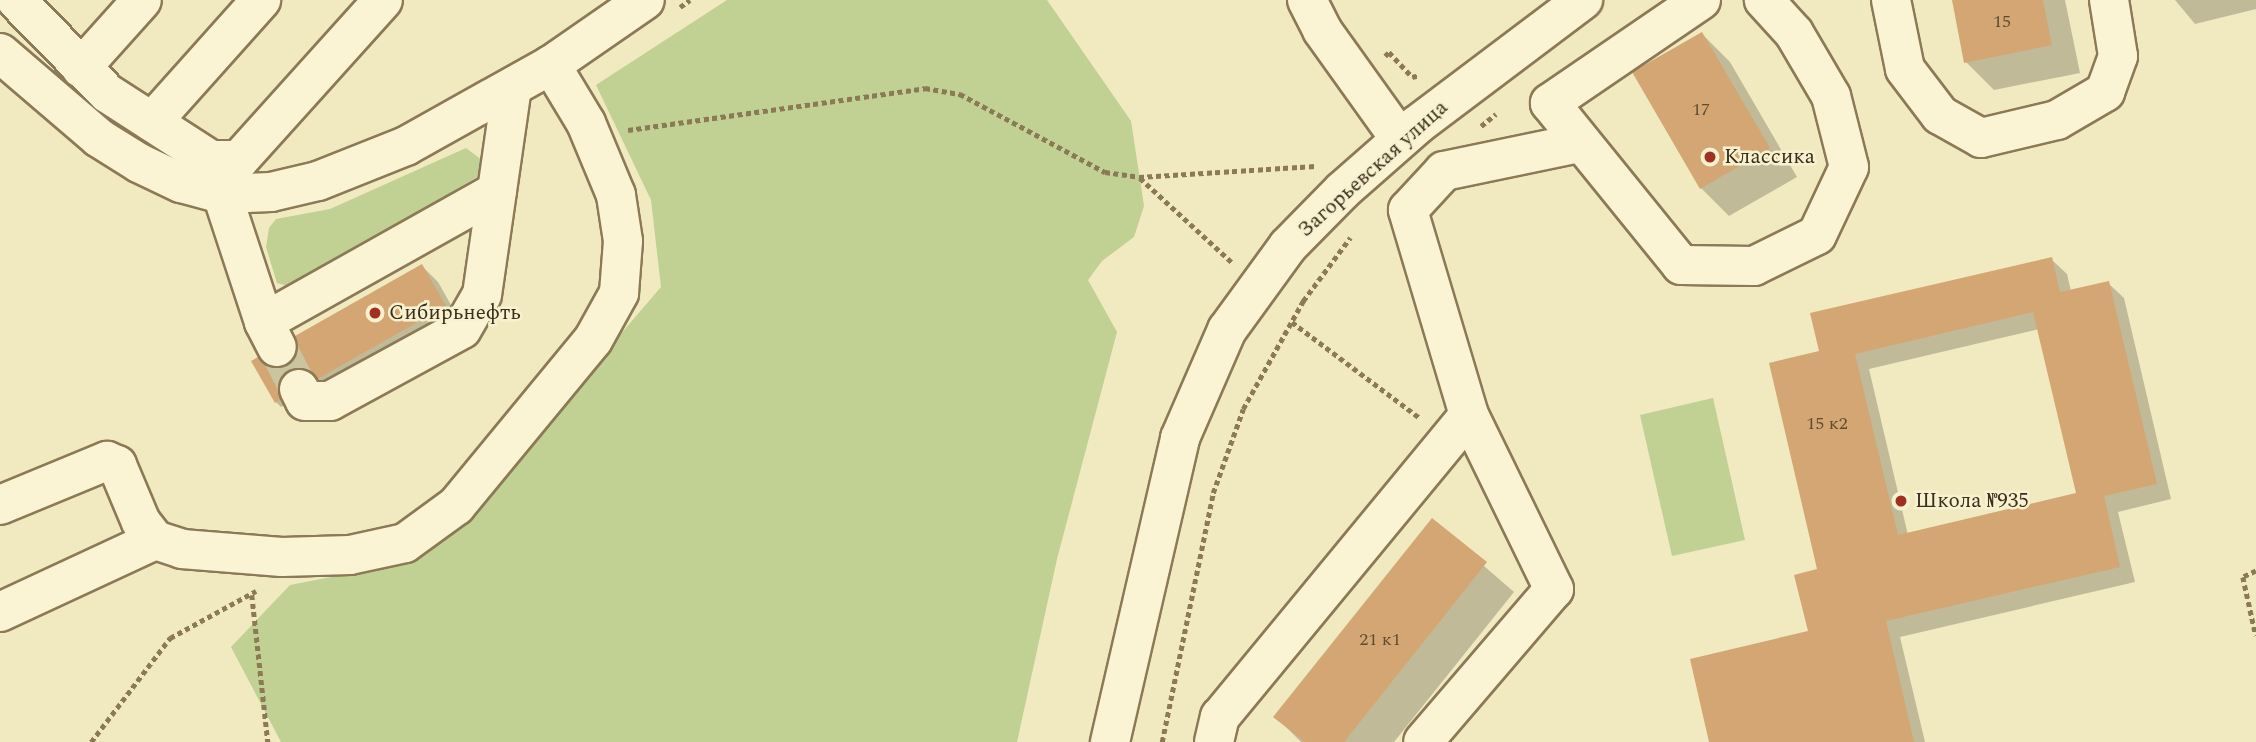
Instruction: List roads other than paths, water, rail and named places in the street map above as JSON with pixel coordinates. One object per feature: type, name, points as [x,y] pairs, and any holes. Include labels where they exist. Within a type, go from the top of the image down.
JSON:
[{"type":"street","points":[[16,0],[107,93],[211,160],[239,160],[383,0]]},
{"type":"street","points":[[81,68],[142,0]]},
{"type":"street","points":[[152,122],[261,0]]},
{"type":"street","points":[[0,53],[99,138],[181,183],[222,194],[271,192],[363,165],[512,88],[551,65],[645,0]]},
{"type":"street","points":[[1307,0],[1322,30],[1400,139]]},
{"type":"street","name":"Загорьевская улица","points":[[1110,742],[1180,438],[1227,330],[1288,246],[1363,173],[1400,139],[1583,0]]},
{"type":"street","points":[[1701,0],[1550,103],[1579,143],[1681,265],[1754,266],[1817,235],[1849,167],[1831,96],[1794,33],[1764,0]]},
{"type":"street","points":[[1891,0],[1905,69],[1940,116],[1981,138],[2057,120],[2105,92],[2118,56],[2109,0]]},
{"type":"street","points":[[0,505],[107,461],[117,465],[141,522],[155,540],[182,549],[282,557],[350,555],[405,543],[456,506],[593,340],[619,293],[623,241],[616,195],[592,135],[551,65]]},
{"type":"street","points":[[299,389],[305,401],[330,401],[462,329],[482,295],[512,88]]},
{"type":"street","points":[[1423,742],[1554,589],[1459,427],[1408,210],[1444,172],[1579,143]]},
{"type":"street","points":[[222,194],[270,334],[497,191]]},
{"type":"street","points":[[1214,742],[1220,717],[1459,427]]},
{"type":"street","points":[[0,612],[155,540]]},
{"type":"tunnel","points":[[277,347],[299,389]]},
{"type":"place","name":"Классика","points":[[1710,157]]},
{"type":"place","name":"Сибирьнефть","points":[[375,313]]},
{"type":"place","name":"Школа №935","points":[[1901,501]]}]
